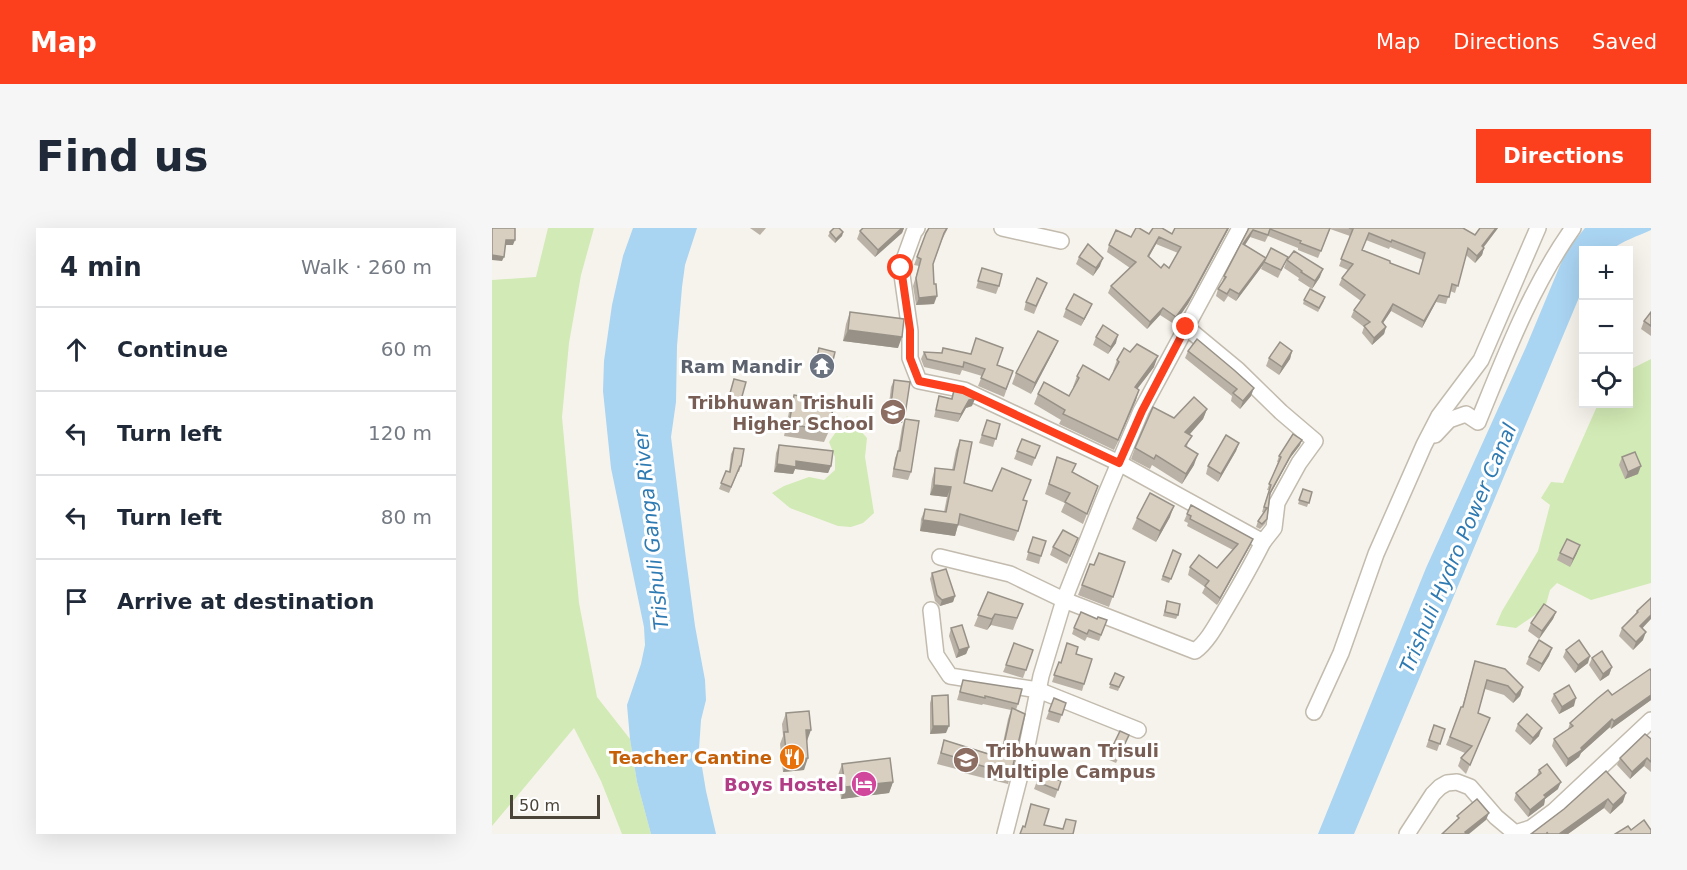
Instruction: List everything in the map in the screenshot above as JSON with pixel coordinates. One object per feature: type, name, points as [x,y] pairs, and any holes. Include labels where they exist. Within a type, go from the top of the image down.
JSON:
[{"type":"street","points":[[917,228],[901,268],[910,330],[910,358],[919,381],[963,390],[1119,463],[1263,542]]},
{"type":"street","points":[[1002,228],[1061,241]]},
{"type":"street","points":[[1005,834],[1025,756],[1038,690],[1064,600],[1142,411],[1240,228]]},
{"type":"street","points":[[1314,712],[1341,653],[1376,554],[1424,446],[1439,416],[1481,360],[1538,228]]},
{"type":"street","points":[[1424,446],[1449,420],[1466,414],[1478,422],[1515,331],[1557,250],[1573,228]]},
{"type":"street","points":[[940,557],[1010,574],[1064,600],[1195,651],[1200,648],[1246,577],[1263,542],[1274,528],[1277,503],[1299,463],[1315,441],[1238,370],[1186,327]]},
{"type":"street","points":[[931,610],[936,655],[950,676],[1038,690],[1138,730]]},
{"type":"street","points":[[1407,834],[1433,794],[1447,783],[1457,782],[1470,787],[1496,817],[1515,833],[1531,828],[1554,811],[1651,720]]},
{"type":"green space","points":[[548,228],[594,228],[581,275],[569,343],[562,417],[579,603],[597,697],[630,739],[637,782],[651,834],[622,834],[601,781],[574,728],[492,826],[492,280],[536,277]]},
{"type":"green space","points":[[1651,359],[1651,583],[1591,600],[1557,583],[1550,590],[1545,608],[1516,628],[1496,625],[1538,551],[1550,505],[1541,498],[1551,482],[1563,483],[1596,408],[1633,408],[1633,368]]},
{"type":"green space","points":[[847,416],[867,438],[865,457],[874,513],[863,523],[851,527],[838,526],[790,508],[772,493],[809,477],[824,480],[835,470],[835,457],[829,442]]},
{"type":"water","name":"Trishuli Ganga River","points":[[633,228],[697,228],[685,265],[682,287],[677,346],[676,402],[671,437],[695,626],[705,680],[706,700],[701,720],[699,749],[716,834],[651,834],[637,782],[630,739],[627,705],[641,664],[645,645],[644,627],[611,468],[603,391],[604,361],[612,305],[623,256]]},
{"type":"water","name":"Trishuli Hydro Power Canal","points":[[1585,228],[1651,228],[1617,246],[1579,246],[1579,298],[1354,834],[1318,834],[1426,568],[1526,347],[1566,251]]},
{"type":"building","points":[[492,228],[515,228],[515,240],[506,240],[504,257],[492,255]]},
{"type":"building","points":[[834,228],[839,228],[843,232],[836,239],[830,232]]},
{"type":"building","points":[[863,228],[902,228],[878,250],[860,231]]},
{"type":"building","points":[[929,228],[947,228],[933,264],[937,296],[919,298],[916,278],[921,259],[917,257]]},
{"type":"building","points":[[1136,228],[1149,234],[1153,228],[1162,228],[1172,234],[1175,228],[1228,228],[1191,296],[1176,317],[1163,308],[1150,322],[1111,286],[1136,262],[1109,245],[1116,230],[1131,237]],"holes":[[[1159,237],[1181,247],[1169,268],[1164,264],[1161,268],[1148,256]]]},
{"type":"building","points":[[1249,228],[1330,228],[1321,251],[1270,229],[1268,235],[1253,230],[1243,244],[1266,258],[1239,294],[1230,289],[1227,294],[1218,289]]},
{"type":"building","points":[[1349,228],[1463,228],[1475,235],[1480,228],[1496,228],[1477,256],[1468,248],[1458,286],[1452,284],[1449,297],[1439,295],[1424,321],[1393,304],[1382,322],[1386,327],[1374,338],[1364,326],[1370,322],[1354,310],[1365,295],[1342,278],[1353,264],[1341,259],[1353,229]],"holes":[[[1369,233],[1391,242],[1392,240],[1425,253],[1419,274],[1362,250]]]},
{"type":"building","points":[[1088,244],[1103,258],[1096,268],[1079,257]]},
{"type":"building","points":[[1271,248],[1288,257],[1281,270],[1264,262]]},
{"type":"building","points":[[1294,251],[1323,269],[1315,281],[1287,260]]},
{"type":"building","points":[[982,268],[1002,274],[999,286],[978,281]]},
{"type":"building","points":[[1037,278],[1047,283],[1036,306],[1026,302]]},
{"type":"building","points":[[1310,289],[1325,297],[1319,308],[1304,300]]},
{"type":"building","points":[[1074,294],[1092,304],[1084,319],[1066,309]]},
{"type":"building","points":[[850,312],[904,319],[902,337],[848,330]]},
{"type":"building","points":[[1651,312],[1651,326],[1644,321]]},
{"type":"building","points":[[1103,325],[1118,335],[1111,347],[1096,337]]},
{"type":"building","points":[[1038,331],[1058,341],[1035,383],[1016,373]]},
{"type":"building","points":[[976,338],[1003,348],[997,365],[1013,371],[1006,389],[981,378],[985,369],[964,362],[963,367],[927,359],[924,352],[942,353],[943,348],[971,354]]},
{"type":"building","points":[[1197,339],[1254,388],[1243,401],[1233,393],[1237,389],[1188,351]]},
{"type":"building","points":[[1280,342],[1292,351],[1282,367],[1269,358]]},
{"type":"building","points":[[1137,344],[1158,356],[1135,387],[1139,390],[1118,440],[1063,414],[1065,410],[1038,394],[1044,382],[1069,396],[1083,365],[1109,380],[1124,348],[1130,352]]},
{"type":"building","points":[[819,348],[835,352],[831,368],[815,364]]},
{"type":"building","points":[[734,379],[746,382],[741,400],[729,397]]},
{"type":"building","points":[[894,380],[910,382],[905,415],[890,413]]},
{"type":"building","points":[[954,390],[964,392],[975,399],[969,400],[961,414],[936,410],[939,396],[952,399]]},
{"type":"building","points":[[794,395],[834,402],[829,431],[789,424]]},
{"type":"building","points":[[1194,397],[1207,409],[1185,432],[1192,436],[1185,446],[1198,454],[1186,474],[1156,455],[1154,459],[1135,448],[1153,407],[1174,418]]},
{"type":"building","points":[[905,419],[919,421],[911,472],[894,469],[898,451],[900,451]]},
{"type":"building","points":[[987,420],[1000,424],[996,439],[982,435]]},
{"type":"building","points":[[1293,434],[1302,440],[1292,453],[1270,493],[1267,519],[1262,524],[1258,521],[1267,508],[1264,507],[1271,485],[1269,484],[1281,457],[1279,456]]},
{"type":"building","points":[[1226,435],[1239,443],[1221,474],[1208,466]]},
{"type":"building","points":[[1022,439],[1040,446],[1035,458],[1017,451]]},
{"type":"building","points":[[960,440],[972,442],[964,483],[992,491],[1002,468],[1031,480],[1023,500],[1027,501],[1018,531],[960,514],[958,525],[923,520],[925,509],[946,512],[951,487],[934,485],[935,468],[954,470]]},
{"type":"building","points":[[779,445],[833,451],[831,466],[796,461],[796,467],[777,464]]},
{"type":"building","points":[[734,448],[744,449],[741,466],[731,487],[721,483],[726,471],[730,472]]},
{"type":"building","points":[[1635,452],[1641,466],[1628,472],[1622,457]]},
{"type":"building","points":[[1057,457],[1076,464],[1072,472],[1098,486],[1087,514],[1065,502],[1070,493],[1049,484]]},
{"type":"building","points":[[1303,489],[1312,492],[1309,503],[1299,500]]},
{"type":"building","points":[[1150,493],[1174,506],[1160,531],[1137,518]]},
{"type":"building","points":[[1191,505],[1253,539],[1220,598],[1205,586],[1209,581],[1190,567],[1199,555],[1217,568],[1238,544],[1190,519],[1191,516],[1187,514]]},
{"type":"building","points":[[1063,530],[1078,538],[1070,556],[1053,547]]},
{"type":"building","points":[[1033,537],[1046,541],[1041,556],[1028,552]]},
{"type":"building","points":[[1567,539],[1580,545],[1573,559],[1560,553]]},
{"type":"building","points":[[1173,550],[1181,554],[1171,579],[1163,576]]},
{"type":"building","points":[[1099,553],[1125,562],[1113,597],[1082,585],[1090,564],[1094,565]]},
{"type":"building","points":[[946,569],[955,596],[942,600],[937,595],[932,573]]},
{"type":"building","points":[[988,592],[1023,604],[1017,618],[995,614],[992,619],[978,615]]},
{"type":"building","points":[[1651,598],[1651,615],[1640,626],[1646,632],[1636,642],[1622,628]]},
{"type":"building","points":[[1167,601],[1180,604],[1178,615],[1165,612]]},
{"type":"building","points":[[1544,604],[1556,612],[1542,631],[1531,623]]},
{"type":"building","points":[[1081,612],[1097,619],[1098,617],[1107,620],[1101,635],[1089,630],[1087,634],[1074,628]]},
{"type":"building","points":[[962,625],[969,647],[959,650],[951,628]]},
{"type":"building","points":[[1539,640],[1552,648],[1542,664],[1529,657]]},
{"type":"building","points":[[1579,640],[1590,656],[1578,665],[1566,650]]},
{"type":"building","points":[[1014,643],[1033,650],[1026,670],[1006,665]]},
{"type":"building","points":[[1067,643],[1078,647],[1076,654],[1092,659],[1084,684],[1054,675],[1059,662],[1061,663]]},
{"type":"building","points":[[1602,651],[1612,667],[1603,674],[1592,658]]},
{"type":"building","points":[[1475,661],[1505,669],[1523,687],[1516,695],[1508,686],[1487,680],[1478,713],[1490,718],[1470,765],[1461,758],[1472,746],[1450,737],[1461,707],[1463,707]]},
{"type":"building","points":[[1650,669],[1651,695],[1614,721],[1612,719],[1581,748],[1582,750],[1568,759],[1554,739],[1573,726],[1570,723],[1608,690],[1612,695]]},
{"type":"building","points":[[1115,673],[1124,677],[1119,687],[1110,684]]},
{"type":"building","points":[[963,680],[1022,689],[1018,704],[960,692]]},
{"type":"building","points":[[1569,685],[1576,698],[1562,707],[1554,694]]},
{"type":"building","points":[[948,695],[949,726],[933,726],[932,696]]},
{"type":"building","points":[[1054,698],[1066,703],[1062,715],[1049,711]]},
{"type":"building","points":[[1012,708],[1025,714],[1011,774],[941,753],[944,740],[1001,758]]},
{"type":"building","name":"Teacher Cantine","points":[[809,711],[811,730],[806,730],[808,758],[787,760],[784,732],[788,732],[786,713]]},
{"type":"building","points":[[1527,714],[1542,728],[1533,738],[1518,724]]},
{"type":"building","points":[[1434,725],[1445,729],[1440,744],[1429,740]]},
{"type":"building","points":[[1120,731],[1129,735],[1119,756],[1110,752]]},
{"type":"building","points":[[1645,734],[1651,739],[1651,762],[1647,758],[1632,772],[1620,758]]},
{"type":"building","points":[[890,758],[893,782],[845,787],[842,764]]},
{"type":"building","points":[[1547,764],[1561,782],[1530,810],[1516,793],[1541,773],[1539,770]]},
{"type":"building","points":[[1606,771],[1626,793],[1613,805],[1608,799],[1559,834],[1548,834],[1547,832],[1547,834],[1531,834],[1564,809]]},
{"type":"building","points":[[1040,773],[1061,781],[1058,790],[1037,782]]},
{"type":"building","points":[[1477,799],[1489,813],[1465,832],[1467,834],[1442,834],[1459,818],[1457,816]]},
{"type":"building","points":[[1031,804],[1049,809],[1044,825],[1063,829],[1066,819],[1076,821],[1073,834],[1020,834],[1023,826],[1025,827]]},
{"type":"building","points":[[1644,820],[1651,834],[1615,834],[1628,826],[1631,830]]},
{"type":"place","name":"Ram Mandir","points":[[822,366]]},
{"type":"place","name":"Tribhuwan Trishuli Higher School","points":[[893,412]]},
{"type":"place","name":"Teacher Cantine","points":[[792,757]]},
{"type":"place","name":"Tribhuwan Trisuli Multiple Campus","points":[[966,760]]},
{"type":"place","name":"Boys Hostel","points":[[864,784]]},
{"type":"route","points":[[901,268],[910,330],[910,358],[919,381],[963,390],[1119,463],[1142,411],[1186,327]]}]
